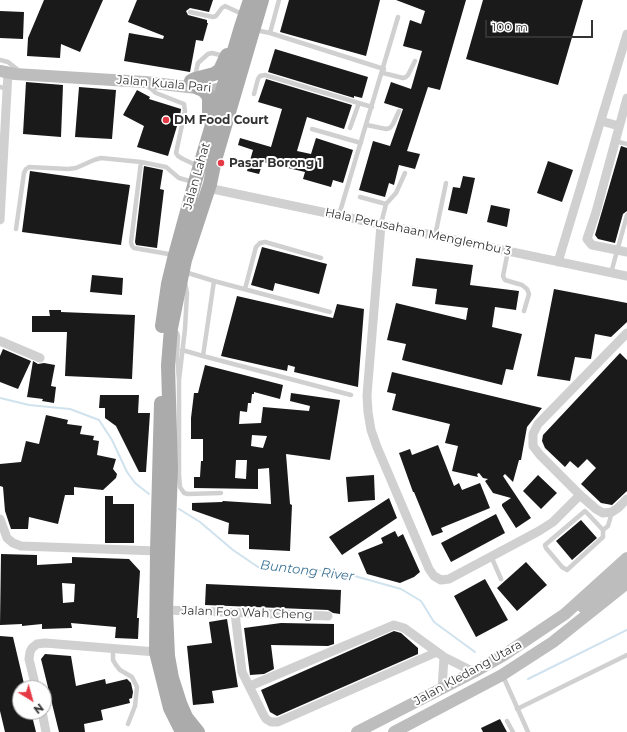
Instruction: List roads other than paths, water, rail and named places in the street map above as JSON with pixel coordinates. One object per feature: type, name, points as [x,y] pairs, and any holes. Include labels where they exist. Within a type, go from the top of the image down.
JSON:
[{"type":"main road","points":[[198,732],[186,717],[183,710],[172,678],[168,656],[166,610],[171,469],[168,365],[171,328],[183,272],[253,30],[251,2]]},
{"type":"main road","points":[[209,136],[209,98],[207,94],[195,83],[220,70],[237,24],[251,2]]},
{"type":"main road","points":[[208,188],[208,172],[227,101],[223,88],[234,78],[252,16],[251,2]]},
{"type":"main road","name":"Jalan Kuala Pari","points":[[8,71],[195,83],[213,90],[223,88]]},
{"type":"main road","name":"Jalan Kuala Pari","points":[[8,71],[15,74],[145,82],[195,83]]},
{"type":"main road","name":"Jalan Lahat","points":[[182,732],[170,708],[156,652],[156,551],[161,413],[160,347],[168,284],[175,255],[223,88]]},
{"type":"main road","name":"Jalan Kledang Utara","points":[[357,732],[442,689],[504,655],[565,614],[627,558]]},
{"type":"main road","points":[[537,633],[555,626],[600,594],[627,571]]},
{"type":"main road","name":"Jalan Kledang Utara","points":[[394,732],[502,675],[553,642],[625,586]]},
{"type":"street","points":[[558,262],[627,34]]},
{"type":"street","points":[[0,220],[3,88],[8,71]]},
{"type":"street","points":[[622,251],[592,244],[587,239],[596,212],[627,98]]},
{"type":"street","points":[[601,120],[619,126]]},
{"type":"street","name":"Hala Perusahaan Menglembu 3","points":[[208,188],[627,276]]},
{"type":"street","points":[[381,225],[367,395],[368,412],[371,430],[377,447],[429,569],[434,576],[441,580],[449,579],[546,527],[580,495]]},
{"type":"street","points":[[627,334],[538,424],[533,434],[533,446],[540,455],[596,509],[603,513],[612,512],[627,499]]},
{"type":"street","points":[[0,341],[40,358]]},
{"type":"street","points":[[0,519],[7,538],[13,543],[21,546],[156,551]]},
{"type":"street","name":"Jalan Foo Wah Cheng","points":[[166,610],[328,616]]},
{"type":"street","points":[[234,613],[242,672],[266,719],[271,722],[278,722],[440,655]]},
{"type":"street","points":[[250,686],[394,625],[404,628],[440,655],[474,672]]},
{"type":"street","points":[[34,680],[29,659],[32,648],[37,644],[45,643],[156,652]]},
{"type":"street","points":[[440,655],[442,689]]},
{"type":"street","points":[[44,720],[46,732]]},
{"type":"lane","points":[[270,33],[279,0]]},
{"type":"lane","points":[[190,12],[213,17],[216,16],[225,6],[251,2]]},
{"type":"lane","points":[[340,215],[398,17]]},
{"type":"lane","points":[[253,30],[270,33],[403,78],[408,75],[415,60]]},
{"type":"lane","name":"Jalan Kuala Pari","points":[[195,83],[198,63],[208,54],[212,52],[226,57]]},
{"type":"lane","points":[[0,60],[8,62],[8,71]]},
{"type":"lane","points":[[254,94],[260,76],[265,75],[372,106]]},
{"type":"lane","points":[[145,82],[156,93],[184,104],[185,111],[176,153],[183,159],[200,166]]},
{"type":"lane","points":[[350,128],[359,103]]},
{"type":"lane","points":[[367,125],[386,129],[390,128],[399,111]]},
{"type":"lane","points":[[312,130],[361,143]]},
{"type":"lane","points":[[615,141],[627,144]]},
{"type":"lane","points":[[16,229],[24,173],[26,169],[30,167],[76,168],[101,158],[141,162],[166,167],[179,178],[195,182]]},
{"type":"lane","points":[[141,162],[131,242],[132,246],[134,248],[175,255]]},
{"type":"lane","points":[[381,225],[386,204],[396,193],[405,173]]},
{"type":"lane","points":[[435,236],[446,183]]},
{"type":"lane","points":[[360,197],[386,204]]},
{"type":"lane","points":[[610,273],[622,251],[627,215]]},
{"type":"lane","points":[[245,289],[256,247],[260,243],[265,242],[321,258]]},
{"type":"lane","points":[[508,252],[503,276],[505,280],[522,285],[527,289],[529,294],[524,311]]},
{"type":"lane","points":[[179,380],[187,293],[183,272],[330,312]]},
{"type":"lane","points":[[203,356],[214,281]]},
{"type":"lane","points":[[170,339],[175,332],[177,333],[180,487],[184,493],[188,494],[221,493]]},
{"type":"lane","points":[[182,350],[351,395]]},
{"type":"lane","points":[[585,512],[589,514],[603,530],[603,537],[567,570],[562,567],[545,545],[585,512]]},
{"type":"lane","points":[[603,530],[608,526],[612,512]]},
{"type":"lane","points":[[491,556],[501,579]]},
{"type":"lane","points":[[113,648],[116,665],[120,670],[132,677],[137,687],[135,706],[128,724]]},
{"type":"lane","points":[[517,709],[627,655]]},
{"type":"lane","points":[[502,675],[528,732]]},
{"type":"lane","points":[[507,721],[513,732]]},
{"type":"waterway","name":"Buntong River","points":[[0,398],[29,405],[70,409],[99,420],[112,440],[127,472],[135,483],[149,494]]},
{"type":"waterway","name":"Buntong River","points":[[179,509],[200,522],[233,550],[258,567],[297,568],[344,573],[401,589],[421,601],[434,622],[475,652]]},
{"type":"waterway","name":"Buntong River","points":[[528,679],[627,630]]},
{"type":"place","name":"DM Food Court","points":[[166,120]]},
{"type":"place","name":"Pasar Borong 1","points":[[221,163]]}]
